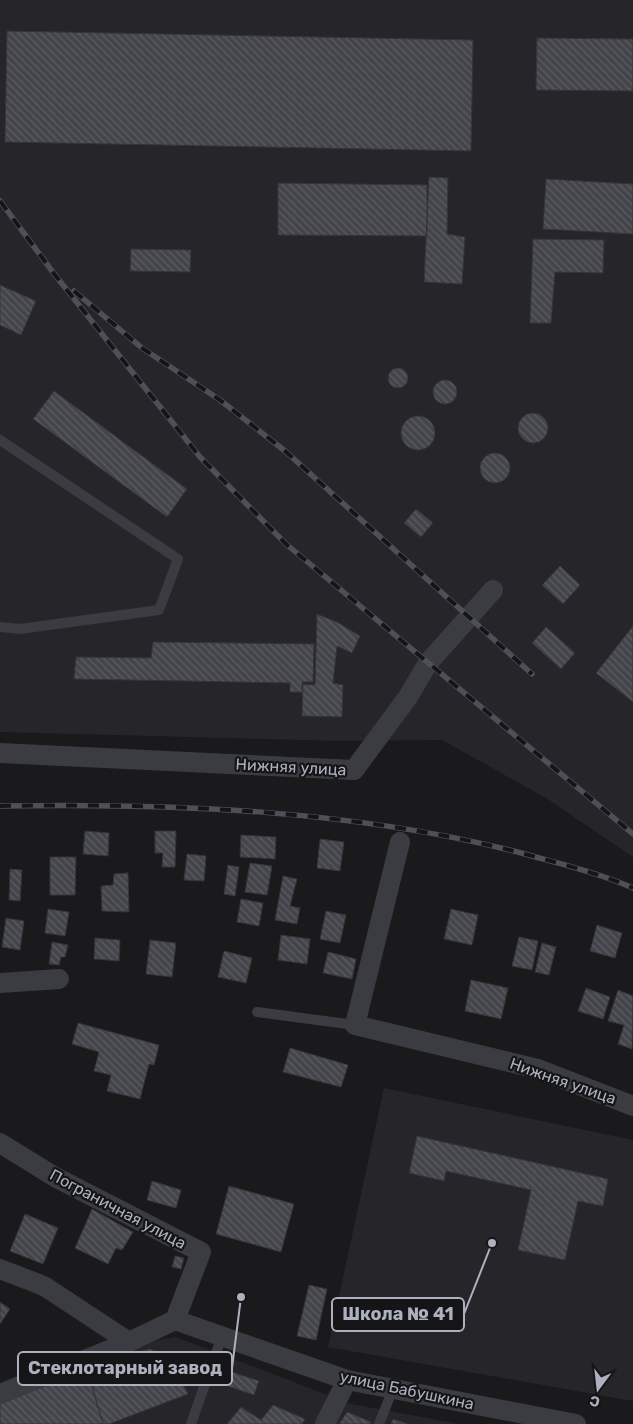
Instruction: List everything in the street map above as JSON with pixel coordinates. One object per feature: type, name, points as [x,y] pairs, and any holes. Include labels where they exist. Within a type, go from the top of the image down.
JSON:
[{"type":"street","name":"Нижняя улица","points":[[0,752],[354,770],[408,696],[428,663],[493,590]]},
{"type":"street","points":[[355,1025],[400,842]]},
{"type":"street","points":[[0,983],[59,979]]},
{"type":"street","name":"Нижняя улица","points":[[355,1025],[538,1068],[633,1106]]},
{"type":"street","name":"Пограничная улица","points":[[0,1143],[55,1177],[201,1252],[175,1320]]},
{"type":"street","points":[[0,1269],[44,1286],[129,1342]]},
{"type":"street","points":[[0,1394],[129,1342],[175,1320]]},
{"type":"street","name":"улица Бабушкина","points":[[175,1320],[347,1380],[393,1389],[500,1417],[576,1424]]},
{"type":"street","points":[[325,1424],[347,1380]]},
{"type":"lane","points":[[0,440],[178,559],[159,610],[20,629],[0,627]]},
{"type":"lane","points":[[257,1012],[355,1025]]},
{"type":"lane","points":[[191,1424],[222,1336]]},
{"type":"lane","points":[[379,1424],[393,1389]]},
{"type":"shaded area","points":[[0,0],[633,0],[633,857],[546,798],[442,740],[341,741],[0,732]]},
{"type":"shaded area","points":[[384,1088],[633,1140],[633,1401],[328,1347]]},
{"type":"shaded area","points":[[176,1337],[351,1404],[460,1424],[0,1424],[0,1403],[158,1340]]},
{"type":"building","points":[[7,31],[473,40],[471,151],[5,142]]},
{"type":"building","points":[[537,38],[633,39],[633,91],[536,90]]},
{"type":"building","points":[[429,177],[448,178],[447,234],[465,237],[462,284],[424,282]]},
{"type":"building","points":[[546,179],[633,184],[633,234],[543,229]]},
{"type":"building","points":[[278,183],[427,185],[427,236],[278,235]]},
{"type":"building","points":[[533,239],[604,240],[603,273],[555,272],[551,323],[530,323]]},
{"type":"building","points":[[131,249],[191,250],[190,272],[130,271]]},
{"type":"building","points":[[0,285],[36,301],[21,335],[0,325]]},
{"type":"building","points":[[394,368],[402,368],[408,374],[408,382],[402,388],[394,388],[388,382],[388,374]]},
{"type":"building","points":[[445,380],[450,381],[456,387],[456,397],[450,403],[445,404],[440,403],[434,397],[433,392],[434,387],[440,381]]},
{"type":"building","points":[[54,391],[187,489],[167,517],[33,419]]},
{"type":"building","points":[[533,413],[544,417],[548,428],[544,439],[533,443],[522,439],[518,428],[522,417]]},
{"type":"building","points":[[418,416],[430,421],[435,433],[430,445],[418,450],[406,445],[401,433],[406,421]]},
{"type":"building","points":[[495,453],[506,457],[510,468],[506,479],[495,483],[484,479],[480,468],[484,457]]},
{"type":"building","points":[[416,509],[433,523],[421,537],[404,523]]},
{"type":"building","points":[[560,566],[580,585],[563,604],[542,585]]},
{"type":"building","points":[[317,614],[337,622],[360,636],[352,653],[337,646],[333,683],[343,685],[342,717],[302,716],[303,684],[315,685]]},
{"type":"building","points":[[633,626],[633,702],[596,673]]},
{"type":"building","points":[[546,627],[575,653],[561,669],[532,643]]},
{"type":"building","points":[[153,642],[314,644],[313,682],[302,682],[302,692],[290,692],[290,683],[74,679],[76,657],[151,658]]},
{"type":"building","points":[[85,831],[109,833],[108,856],[83,854]]},
{"type":"building","points":[[155,831],[176,831],[175,867],[162,867],[163,853],[155,853]]},
{"type":"building","points":[[241,835],[276,837],[275,859],[240,857]]},
{"type":"building","points":[[320,839],[344,842],[340,871],[317,868]]},
{"type":"building","points":[[187,854],[206,856],[204,881],[184,880]]},
{"type":"building","points":[[50,857],[76,857],[75,895],[50,895]]},
{"type":"building","points":[[250,863],[272,866],[267,895],[245,892]]},
{"type":"building","points":[[228,865],[239,867],[235,896],[224,894]]},
{"type":"building","points":[[10,869],[22,870],[20,901],[9,900]]},
{"type":"building","points":[[128,873],[129,912],[102,911],[101,886],[113,885],[114,874]]},
{"type":"building","points":[[283,876],[297,879],[290,906],[300,908],[297,924],[275,920]]},
{"type":"building","points":[[241,899],[263,903],[259,926],[237,922]]},
{"type":"building","points":[[48,909],[69,912],[65,936],[45,933]]},
{"type":"building","points":[[451,909],[478,915],[472,945],[444,939]]},
{"type":"building","points":[[326,911],[346,915],[340,943],[320,939]]},
{"type":"building","points":[[6,918],[24,921],[20,950],[2,947]]},
{"type":"building","points":[[597,925],[622,933],[615,958],[590,951]]},
{"type":"building","points":[[281,935],[310,939],[307,964],[278,960]]},
{"type":"building","points":[[519,937],[538,941],[532,970],[512,966]]},
{"type":"building","points":[[95,938],[120,940],[119,961],[94,959]]},
{"type":"building","points":[[150,940],[176,943],[172,977],[146,974]]},
{"type":"building","points":[[52,942],[68,945],[65,957],[61,957],[59,965],[49,964]]},
{"type":"building","points":[[542,943],[556,947],[549,975],[535,972]]},
{"type":"building","points":[[224,951],[252,958],[246,983],[218,977]]},
{"type":"building","points":[[328,952],[356,959],[352,979],[323,973]]},
{"type":"building","points":[[471,980],[508,988],[501,1019],[465,1011]]},
{"type":"building","points":[[586,988],[610,997],[603,1019],[578,1011]]},
{"type":"building","points":[[618,990],[633,996],[632,1049],[618,1044],[624,1025],[608,1021]]},
{"type":"building","points":[[78,1023],[159,1045],[154,1065],[149,1064],[140,1099],[107,1091],[111,1075],[94,1071],[99,1052],[72,1044]]},
{"type":"building","points":[[290,1048],[348,1065],[341,1087],[283,1072]]},
{"type":"building","points":[[417,1136],[608,1179],[603,1206],[578,1201],[565,1260],[518,1250],[531,1190],[446,1171],[444,1181],[409,1173]]},
{"type":"building","points":[[152,1181],[181,1190],[176,1208],[147,1200]]},
{"type":"building","points":[[229,1186],[294,1204],[281,1252],[216,1234]]},
{"type":"building","points":[[92,1209],[133,1232],[122,1250],[116,1248],[108,1264],[75,1248]]},
{"type":"building","points":[[25,1214],[58,1228],[43,1264],[10,1251]]},
{"type":"building","points":[[175,1256],[184,1258],[181,1269],[172,1267]]},
{"type":"building","points":[[309,1285],[327,1289],[316,1340],[297,1336]]},
{"type":"building","points":[[0,1302],[10,1309],[0,1324]]},
{"type":"building","points":[[149,1349],[165,1354],[169,1371],[175,1369],[188,1394],[109,1424],[103,1424],[87,1369]]},
{"type":"building","points":[[87,1369],[103,1424],[0,1424],[0,1404]]},
{"type":"building","points":[[223,1369],[259,1381],[254,1395],[219,1383]]},
{"type":"building","points":[[273,1405],[305,1419],[302,1424],[227,1424],[241,1407],[261,1420]]},
{"type":"building","points":[[347,1412],[371,1422],[370,1424],[339,1424]]},
{"type":"building","points":[[393,1419],[408,1424],[391,1424]]},
{"type":"railway","points":[[0,201],[55,275],[200,457],[286,544],[633,834]]},
{"type":"railway","points":[[74,291],[142,348],[220,400],[285,451],[532,674]]},
{"type":"railway","points":[[0,806],[65,805],[198,808],[331,819],[462,839],[566,865],[633,888]]},
{"type":"place","name":"Школа № 41","points":[[492,1243]]},
{"type":"place","name":"Стеклотарный завод","points":[[241,1297]]}]
